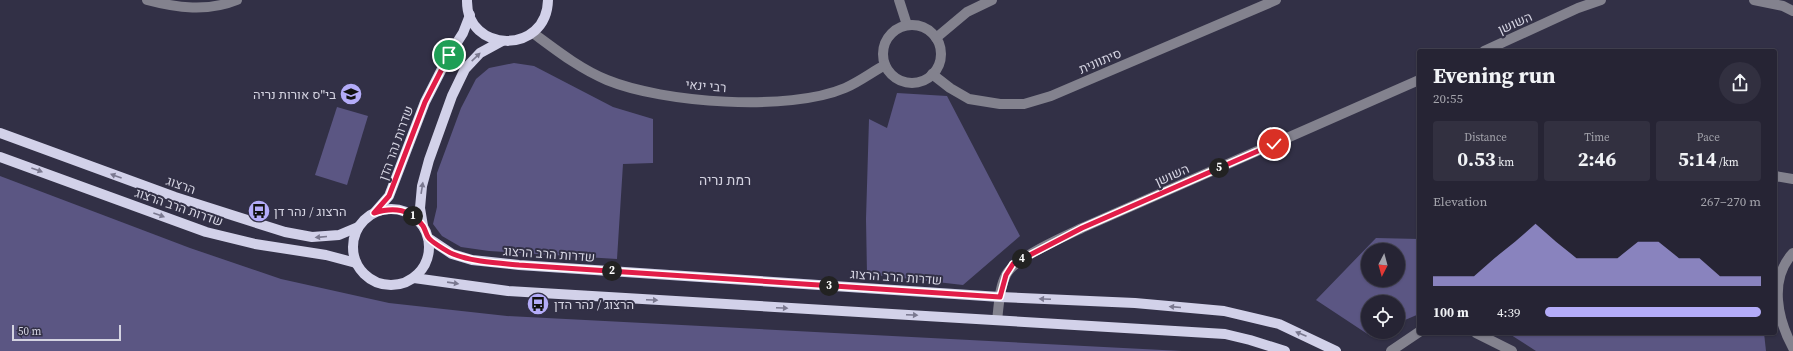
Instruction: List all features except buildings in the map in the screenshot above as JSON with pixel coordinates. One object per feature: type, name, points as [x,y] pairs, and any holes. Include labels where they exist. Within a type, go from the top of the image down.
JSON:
[{"type":"main road","points":[[467,0],[470,15],[479,30],[493,39],[502,41],[513,41],[524,38],[533,33],[541,24],[546,13],[548,0]]},
{"type":"main road","name":"שדרות נהר הדן","points":[[374,213],[389,196],[425,102],[449,55],[463,33],[470,15]]},
{"type":"main road","points":[[423,227],[420,208],[422,186],[429,160],[452,96],[465,68],[480,53],[502,41]]},
{"type":"main road","name":"הרצוג","points":[[0,133],[175,197],[285,232],[312,237],[339,235],[358,227]]},
{"type":"main road","name":"שדרות הרב הרצוג","points":[[0,157],[206,232],[255,244],[326,255],[356,262]]},
{"type":"main road","points":[[387,209],[406,212],[416,218],[423,227],[428,238],[429,251],[427,261],[422,270],[414,278],[404,283],[393,285],[381,284],[371,280],[362,272],[356,262],[353,251],[353,238],[358,227],[365,219],[374,213],[387,209]]},
{"type":"main road","name":"שדרות הרב הרצוג","points":[[428,238],[452,254],[472,260],[519,265],[1224,311],[1279,324],[1336,351]]},
{"type":"main road","points":[[414,278],[508,291],[1225,334],[1285,351]]},
{"type":"street","points":[[147,0],[176,6],[207,8],[237,0]]},
{"type":"street","points":[[899,0],[907,25]]},
{"type":"street","points":[[936,38],[967,12],[992,0]]},
{"type":"street","name":"סיתוונית","points":[[932,74],[950,88],[969,99],[1000,104],[1024,104],[1051,96],[1276,0]]},
{"type":"street","name":"השושן","points":[[1488,49],[1578,8],[1601,0]]},
{"type":"street","points":[[1754,0],[1783,6],[1793,11]]},
{"type":"street","points":[[1783,6],[1792,0]]},
{"type":"street","points":[[907,25],[924,27],[936,38],[940,44],[942,54],[939,66],[928,79],[918,83],[900,81],[892,75],[885,65],[883,51],[885,41],[896,29],[907,25]]},
{"type":"street","name":"רבי ינאי","points":[[533,33],[566,57],[606,80],[641,91],[688,98],[761,102],[809,98],[845,88],[885,65]]},
{"type":"street","name":"השושן","points":[[997,320],[1000,297],[1006,275],[1013,264],[1075,232],[1417,81]]},
{"type":"street","points":[[1777,176],[1793,179]]},
{"type":"street","points":[[1793,253],[1788,258],[1781,274],[1778,306],[1784,331],[1793,348]]},
{"type":"street","points":[[1391,351],[1417,333]]},
{"type":"street","points":[[1405,351],[1417,333]]},
{"type":"street","points":[[1480,335],[1512,351]]},
{"type":"shaded area","points":[[514,63],[534,66],[613,107],[653,119],[653,163],[623,164],[617,259],[489,251],[461,247],[442,236],[433,224],[437,207],[437,173],[461,108],[476,79],[489,68]]},
{"type":"shaded area","points":[[897,93],[947,96],[1020,236],[963,285],[867,274],[866,219],[869,119],[887,128]]},
{"type":"shaded area","points":[[337,107],[368,116],[347,185],[315,175]]},
{"type":"shaded area","points":[[0,176],[190,248],[281,279],[389,303],[507,316],[1182,351],[0,351]]},
{"type":"shaded area","points":[[1376,238],[1417,239],[1417,315],[1405,320],[1405,295],[1361,295],[1361,330],[1316,300],[1361,254],[1361,287],[1405,287],[1405,243],[1371,243]]},
{"type":"shaded area","points":[[1511,335],[1764,335],[1766,351],[1536,351]]},
{"type":"place","name":"בי\"ס אורות נריה","points":[[351,94]]},
{"type":"place","name":"הרצוג / נהר דן","points":[[259,211]]},
{"type":"place","name":"הרצוג / נהר הדן","points":[[538,304]]},
{"type":"district","name":"רמת נריה","points":[[725,180]]},
{"type":"route","points":[[449,55],[425,102],[395,184],[389,196],[374,213],[387,209],[396,209],[406,212],[416,218],[423,227],[428,238],[452,254],[472,260],[519,265],[1000,297],[1006,275],[1013,264],[1082,228],[1274,144]]}]
